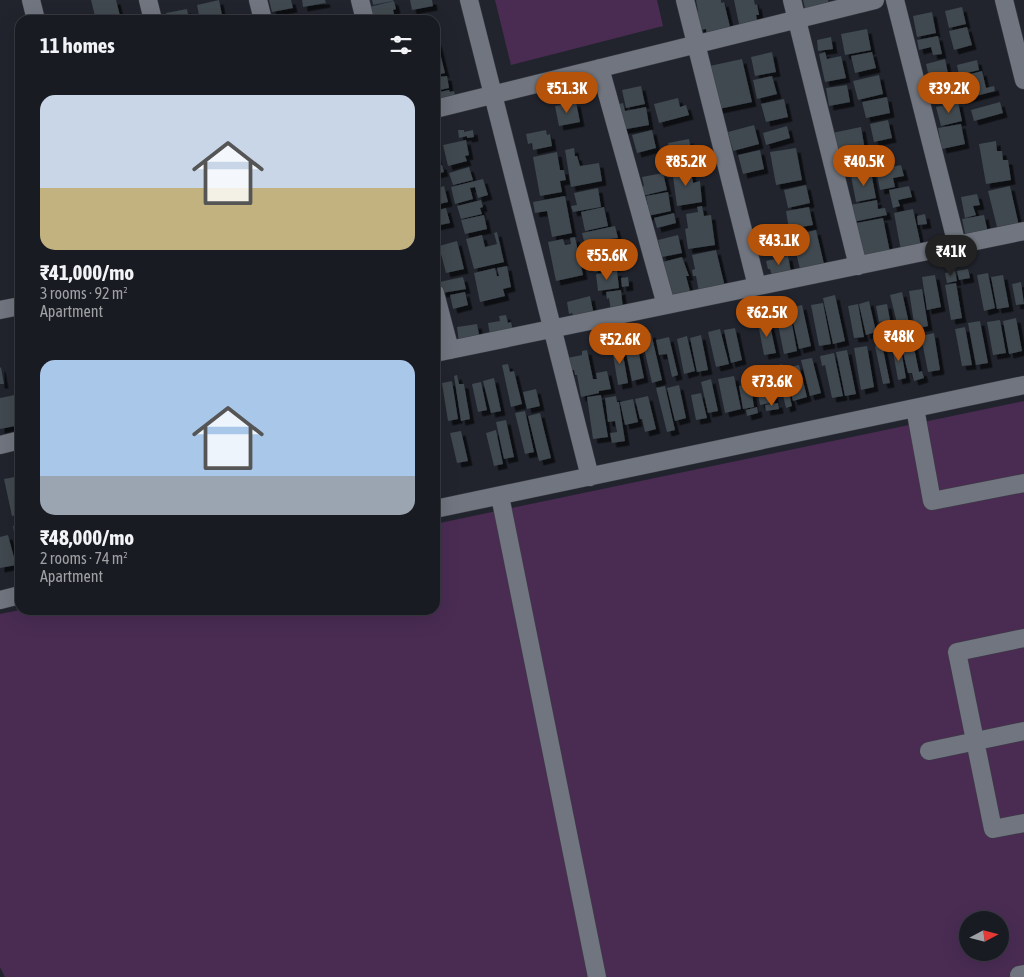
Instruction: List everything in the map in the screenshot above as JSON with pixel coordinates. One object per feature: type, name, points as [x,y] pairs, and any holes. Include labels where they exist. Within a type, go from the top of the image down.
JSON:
[{"type":"street","points":[[31,0],[35,15]]},
{"type":"street","points":[[148,0],[152,15]]},
{"type":"street","points":[[258,0],[262,15]]},
{"type":"street","points":[[360,0],[364,15]]},
{"type":"street","points":[[469,0],[590,477]]},
{"type":"street","points":[[685,0],[757,286]]},
{"type":"street","points":[[792,0],[858,266]]},
{"type":"street","points":[[440,108],[875,0]]},
{"type":"street","points":[[895,0],[957,245]]},
{"type":"street","points":[[1004,0],[1024,80]]},
{"type":"street","points":[[600,68],[666,305]]},
{"type":"street","points":[[440,334],[442,351],[1024,231]]},
{"type":"street","points":[[0,310],[15,307]]},
{"type":"street","points":[[440,509],[1024,386]]},
{"type":"street","points":[[915,408],[932,501],[1024,483]]},
{"type":"street","points":[[0,445],[15,441]]},
{"type":"street","points":[[500,496],[597,977]]},
{"type":"street","points":[[0,600],[15,597]]},
{"type":"street","points":[[1024,638],[957,652],[993,829],[1024,823]]},
{"type":"street","points":[[929,751],[1024,731]]},
{"type":"street","points":[[1020,977],[1019,975],[1024,974]]},
{"type":"shaded area","points":[[495,0],[657,0],[663,26],[511,65]]},
{"type":"shaded area","points":[[1024,401],[1024,977],[5,977],[0,967],[0,614],[15,611],[15,615],[440,615],[440,523]]},
{"type":"building","points":[[91,0],[116,0],[120,15],[95,15]]},
{"type":"building","points":[[219,0],[222,15],[199,15],[197,5]]},
{"type":"building","points":[[269,0],[291,0],[293,8],[272,12]]},
{"type":"building","points":[[302,0],[325,0],[326,3],[303,7]]},
{"type":"building","points":[[372,0],[393,0],[393,1],[373,5]]},
{"type":"building","points":[[410,0],[432,0],[433,6],[412,10]]},
{"type":"building","points":[[696,0],[721,0],[721,3],[724,2],[731,31],[707,37],[706,29],[700,30],[695,12],[698,11]]},
{"type":"building","points":[[734,0],[754,0],[755,5],[757,4],[759,15],[756,15],[758,25],[740,29]]},
{"type":"building","points":[[803,0],[828,0],[830,9],[807,16]]},
{"type":"building","points":[[394,1],[396,9],[393,10],[394,14],[390,15],[371,15],[369,7]]},
{"type":"building","points":[[962,7],[966,24],[949,28],[945,11]]},
{"type":"building","points":[[187,9],[188,15],[167,15],[166,13]]},
{"type":"building","points":[[932,12],[936,33],[917,37],[913,16]]},
{"type":"building","points":[[967,27],[972,45],[954,50],[949,31]]},
{"type":"building","points":[[867,29],[871,50],[845,55],[841,34]]},
{"type":"building","points":[[938,36],[942,54],[933,55],[931,47],[919,50],[917,40]]},
{"type":"building","points":[[831,37],[833,49],[818,51],[817,40]]},
{"type":"building","points":[[772,52],[776,72],[755,76],[751,57]]},
{"type":"building","points":[[825,52],[827,59],[841,56],[846,78],[825,82],[819,54]]},
{"type":"building","points":[[872,52],[876,68],[855,73],[851,56]]},
{"type":"building","points":[[440,53],[445,73],[440,74]]},
{"type":"building","points":[[742,59],[752,102],[714,110],[705,67]]},
{"type":"building","points":[[945,59],[949,78],[930,82],[926,64]]},
{"type":"building","points":[[977,60],[979,70],[959,75],[957,65]]},
{"type":"building","points":[[982,71],[986,88],[994,86],[995,91],[961,100],[956,78]]},
{"type":"building","points":[[879,75],[883,94],[858,100],[853,81]]},
{"type":"building","points":[[447,76],[449,88],[440,90],[440,77]]},
{"type":"building","points":[[772,76],[777,94],[757,99],[753,80]]},
{"type":"building","points":[[847,85],[850,102],[829,106],[826,88]]},
{"type":"building","points":[[641,86],[645,104],[626,108],[622,90]]},
{"type":"building","points":[[454,91],[456,100],[440,104],[440,92]]},
{"type":"building","points":[[887,97],[890,113],[866,118],[862,102]]},
{"type":"building","points":[[678,98],[680,107],[686,105],[689,115],[659,123],[654,104]]},
{"type":"building","points":[[784,99],[788,117],[766,122],[761,104]]},
{"type":"building","points":[[576,102],[580,122],[559,126],[555,106]]},
{"type":"building","points":[[958,102],[962,121],[941,126],[936,107]]},
{"type":"building","points":[[1000,102],[1003,113],[974,121],[971,110]]},
{"type":"building","points":[[623,103],[625,111],[646,107],[649,125],[621,130],[616,105]]},
{"type":"building","points":[[888,120],[892,138],[874,142],[870,124]]},
{"type":"building","points":[[961,124],[965,144],[942,149],[938,128]]},
{"type":"building","points":[[754,125],[759,144],[733,151],[728,132]]},
{"type":"building","points":[[787,126],[790,138],[766,145],[763,133]]},
{"type":"building","points":[[861,127],[865,150],[836,155],[832,133]]},
{"type":"building","points":[[458,130],[464,130],[464,132],[473,130],[474,137],[459,138]]},
{"type":"building","points":[[546,130],[547,135],[550,134],[552,146],[533,150],[532,143],[528,144],[526,134]]},
{"type":"building","points":[[652,130],[656,148],[637,153],[632,135]]},
{"type":"building","points":[[689,139],[693,160],[672,164],[668,143]]},
{"type":"building","points":[[466,140],[469,155],[465,156],[467,161],[448,166],[443,145]]},
{"type":"building","points":[[996,141],[997,151],[1002,151],[1003,160],[1008,160],[1011,180],[986,184],[979,144]]},
{"type":"building","points":[[574,148],[575,156],[577,156],[580,166],[599,163],[602,181],[571,187],[565,150]]},
{"type":"building","points":[[796,148],[802,180],[776,185],[770,152]]},
{"type":"building","points":[[760,150],[764,169],[743,174],[738,155]]},
{"type":"building","points":[[557,152],[560,170],[564,170],[566,180],[560,181],[562,192],[540,196],[533,157]]},
{"type":"building","points":[[440,165],[442,165],[444,172],[440,173]]},
{"type":"building","points":[[901,165],[904,176],[893,178],[895,187],[880,190],[876,170]]},
{"type":"building","points":[[690,166],[693,183],[700,181],[702,202],[677,206],[672,169]]},
{"type":"building","points":[[469,167],[473,180],[453,185],[449,173]]},
{"type":"building","points":[[871,172],[876,198],[856,202],[851,176]]},
{"type":"building","points":[[663,173],[667,190],[638,197],[636,188],[644,186],[642,177]]},
{"type":"building","points":[[483,179],[488,195],[478,198],[475,187],[470,188],[473,199],[455,204],[451,187]]},
{"type":"building","points":[[806,185],[810,203],[788,208],[784,190]]},
{"type":"building","points":[[444,186],[448,202],[440,204],[440,187]]},
{"type":"building","points":[[909,186],[912,197],[898,200],[900,206],[893,208],[889,190]]},
{"type":"building","points":[[1010,186],[1019,226],[998,231],[988,191]]},
{"type":"building","points":[[598,188],[601,207],[573,212],[571,206],[577,205],[574,193]]},
{"type":"building","points":[[668,192],[671,211],[643,217],[641,208],[648,206],[646,196]]},
{"type":"building","points":[[977,194],[980,205],[973,206],[976,215],[965,218],[961,197]]},
{"type":"building","points":[[565,196],[572,233],[552,237],[547,211],[535,213],[533,202]]},
{"type":"building","points":[[481,200],[483,207],[480,208],[482,214],[461,219],[457,206]]},
{"type":"building","points":[[877,200],[878,209],[885,208],[887,215],[853,222],[850,205]]},
{"type":"building","points":[[702,206],[704,216],[711,215],[715,245],[688,249],[685,229],[688,228],[686,214],[698,212],[697,207]]},
{"type":"building","points":[[604,207],[608,226],[585,231],[581,212]]},
{"type":"building","points":[[809,207],[813,225],[789,229],[786,211]]},
{"type":"building","points":[[446,208],[450,223],[440,225],[440,210]]},
{"type":"building","points":[[913,209],[921,246],[901,251],[894,213]]},
{"type":"building","points":[[674,213],[676,223],[657,228],[654,218]]},
{"type":"building","points":[[925,214],[927,224],[918,225],[917,216]]},
{"type":"building","points":[[484,215],[487,229],[465,234],[461,220]]},
{"type":"building","points":[[984,215],[988,233],[966,238],[962,219]]},
{"type":"building","points":[[883,218],[891,257],[859,263],[851,224]]},
{"type":"building","points":[[615,226],[618,238],[609,239],[612,252],[620,251],[624,266],[594,272],[590,253],[587,253],[582,233]]},
{"type":"building","points":[[816,230],[824,264],[800,269],[792,236]]},
{"type":"building","points":[[497,232],[504,262],[474,269],[466,239],[482,235],[485,247],[497,244],[494,233]]},
{"type":"building","points":[[678,235],[682,253],[662,257],[658,240]]},
{"type":"building","points":[[575,237],[583,275],[556,281],[548,242],[563,239],[565,245],[571,244],[570,238]]},
{"type":"building","points":[[457,241],[464,269],[446,273],[440,246]]},
{"type":"building","points":[[716,250],[725,287],[699,292],[696,276],[693,276],[692,270],[695,269],[692,255]]},
{"type":"building","points":[[788,256],[791,272],[772,276],[766,261]]},
{"type":"building","points":[[682,257],[689,276],[686,276],[691,295],[669,300],[659,263]]},
{"type":"building","points":[[507,266],[511,287],[503,289],[505,296],[480,302],[474,273],[495,268],[497,276],[499,276],[497,268]]},
{"type":"building","points":[[968,269],[970,278],[959,280],[957,271]]},
{"type":"building","points":[[617,271],[619,288],[598,291],[596,274]]},
{"type":"building","points":[[955,271],[957,281],[947,283],[945,273]]},
{"type":"building","points":[[988,273],[995,308],[984,311],[977,275]]},
{"type":"building","points":[[935,275],[941,307],[927,310],[922,277]]},
{"type":"building","points":[[1003,275],[1009,307],[997,309],[991,277]]},
{"type":"building","points":[[463,277],[466,289],[442,293],[440,282]]},
{"type":"building","points":[[628,277],[629,286],[622,287],[621,278]]},
{"type":"building","points":[[1021,282],[1024,304],[1016,305],[1012,284]]},
{"type":"building","points":[[956,283],[962,318],[951,320],[945,285]]},
{"type":"building","points":[[922,289],[928,326],[915,329],[909,291]]},
{"type":"building","points":[[621,290],[623,309],[611,311],[606,292]]},
{"type":"building","points":[[465,292],[468,305],[453,309],[450,295]]},
{"type":"building","points":[[902,292],[910,328],[899,331],[890,295]]},
{"type":"building","points":[[835,295],[845,341],[833,344],[823,298]]},
{"type":"building","points":[[590,296],[594,315],[576,316],[572,313],[569,314],[567,302]]},
{"type":"building","points":[[869,301],[876,332],[866,335],[859,304]]},
{"type":"building","points":[[823,303],[831,344],[819,346],[811,305]]},
{"type":"building","points":[[858,304],[864,337],[854,338],[848,306]]},
{"type":"building","points":[[887,304],[890,320],[879,322],[876,306]]},
{"type":"building","points":[[802,305],[811,346],[799,349],[790,308]]},
{"type":"building","points":[[789,308],[797,351],[784,354],[775,310]]},
{"type":"building","points":[[506,315],[508,323],[511,322],[513,330],[490,335],[488,323],[500,321],[499,316]]},
{"type":"building","points":[[1016,318],[1022,351],[1009,354],[1003,321]]},
{"type":"building","points":[[1000,320],[1006,353],[993,355],[987,322]]},
{"type":"building","points":[[769,321],[776,353],[764,355],[758,323]]},
{"type":"building","points":[[980,321],[988,363],[976,365],[968,323]]},
{"type":"building","points":[[477,324],[480,340],[459,343],[457,327]]},
{"type":"building","points":[[965,327],[972,365],[962,366],[955,329]]},
{"type":"building","points":[[735,328],[742,360],[731,363],[724,330]]},
{"type":"building","points":[[720,329],[729,364],[716,367],[708,332]]},
{"type":"building","points":[[651,333],[662,380],[652,383],[641,335]]},
{"type":"building","points":[[934,333],[940,370],[928,372],[921,336]]},
{"type":"building","points":[[635,335],[644,378],[632,381],[623,338]]},
{"type":"building","points":[[701,335],[708,370],[697,372],[690,338]]},
{"type":"building","points":[[687,336],[695,371],[684,374],[677,339]]},
{"type":"building","points":[[669,337],[678,375],[672,377],[667,354],[659,355],[656,340]]},
{"type":"building","points":[[912,338],[919,372],[922,371],[924,378],[914,381],[912,373],[908,373],[900,340]]},
{"type":"building","points":[[611,342],[614,342],[616,350],[622,349],[628,383],[618,385]]},
{"type":"building","points":[[882,344],[890,383],[883,384],[875,346]]},
{"type":"building","points":[[900,344],[906,378],[898,380],[892,346]]},
{"type":"building","points":[[867,346],[874,387],[861,390],[854,348]]},
{"type":"building","points":[[587,350],[593,379],[597,379],[596,373],[607,371],[611,389],[581,397],[577,375],[575,375],[574,370],[569,371],[567,358],[582,355],[582,351]]},
{"type":"building","points":[[847,350],[856,394],[845,396],[836,352]]},
{"type":"building","points":[[834,353],[843,396],[832,398],[825,365],[822,366],[820,356]]},
{"type":"building","points":[[812,358],[821,393],[810,396],[801,360]]},
{"type":"building","points":[[508,364],[510,372],[514,371],[522,404],[511,407],[502,365]]},
{"type":"building","points":[[782,364],[792,406],[786,408],[776,366]]},
{"type":"building","points":[[799,365],[807,397],[793,401],[785,368]]},
{"type":"building","points":[[1,367],[4,384],[0,384]]},
{"type":"building","points":[[768,367],[775,402],[760,405],[753,370]]},
{"type":"building","points":[[457,375],[459,384],[464,384],[470,419],[461,421],[454,376]]},
{"type":"building","points":[[734,376],[741,409],[725,413],[718,379]]},
{"type":"building","points":[[494,378],[501,411],[491,413],[483,381]]},
{"type":"building","points":[[711,379],[718,411],[708,413],[701,382]]},
{"type":"building","points":[[452,381],[458,419],[448,421],[442,383]]},
{"type":"building","points":[[481,382],[487,410],[478,412],[472,384]]},
{"type":"building","points":[[679,385],[686,418],[675,421],[667,388]]},
{"type":"building","points":[[745,385],[745,388],[751,387],[754,407],[743,409],[739,386]]},
{"type":"building","points":[[665,386],[675,430],[667,432],[656,388]]},
{"type":"building","points":[[536,389],[540,406],[527,409],[523,392]]},
{"type":"building","points":[[701,393],[707,418],[696,420],[691,395]]},
{"type":"building","points":[[15,395],[15,426],[0,429],[0,398]]},
{"type":"building","points":[[601,395],[608,437],[593,439],[587,397]]},
{"type":"building","points":[[616,396],[617,402],[619,402],[625,441],[612,443],[610,433],[617,432],[615,421],[608,422],[605,398]]},
{"type":"building","points":[[648,396],[656,429],[645,432],[635,399]]},
{"type":"building","points":[[633,399],[638,422],[625,425],[620,402]]},
{"type":"building","points":[[778,403],[779,409],[766,411],[765,405]]},
{"type":"building","points":[[757,407],[758,413],[747,416],[746,410]]},
{"type":"building","points":[[525,411],[534,452],[525,454],[515,413]]},
{"type":"building","points":[[540,413],[551,458],[539,461],[528,416]]},
{"type":"building","points":[[506,420],[514,457],[504,459],[496,422]]},
{"type":"building","points":[[496,430],[503,464],[494,466],[486,433]]},
{"type":"building","points":[[461,431],[468,461],[457,463],[450,433]]},
{"type":"building","points":[[15,477],[15,515],[12,516],[4,479]]},
{"type":"building","points":[[8,535],[15,565],[0,568],[0,537]]}]
